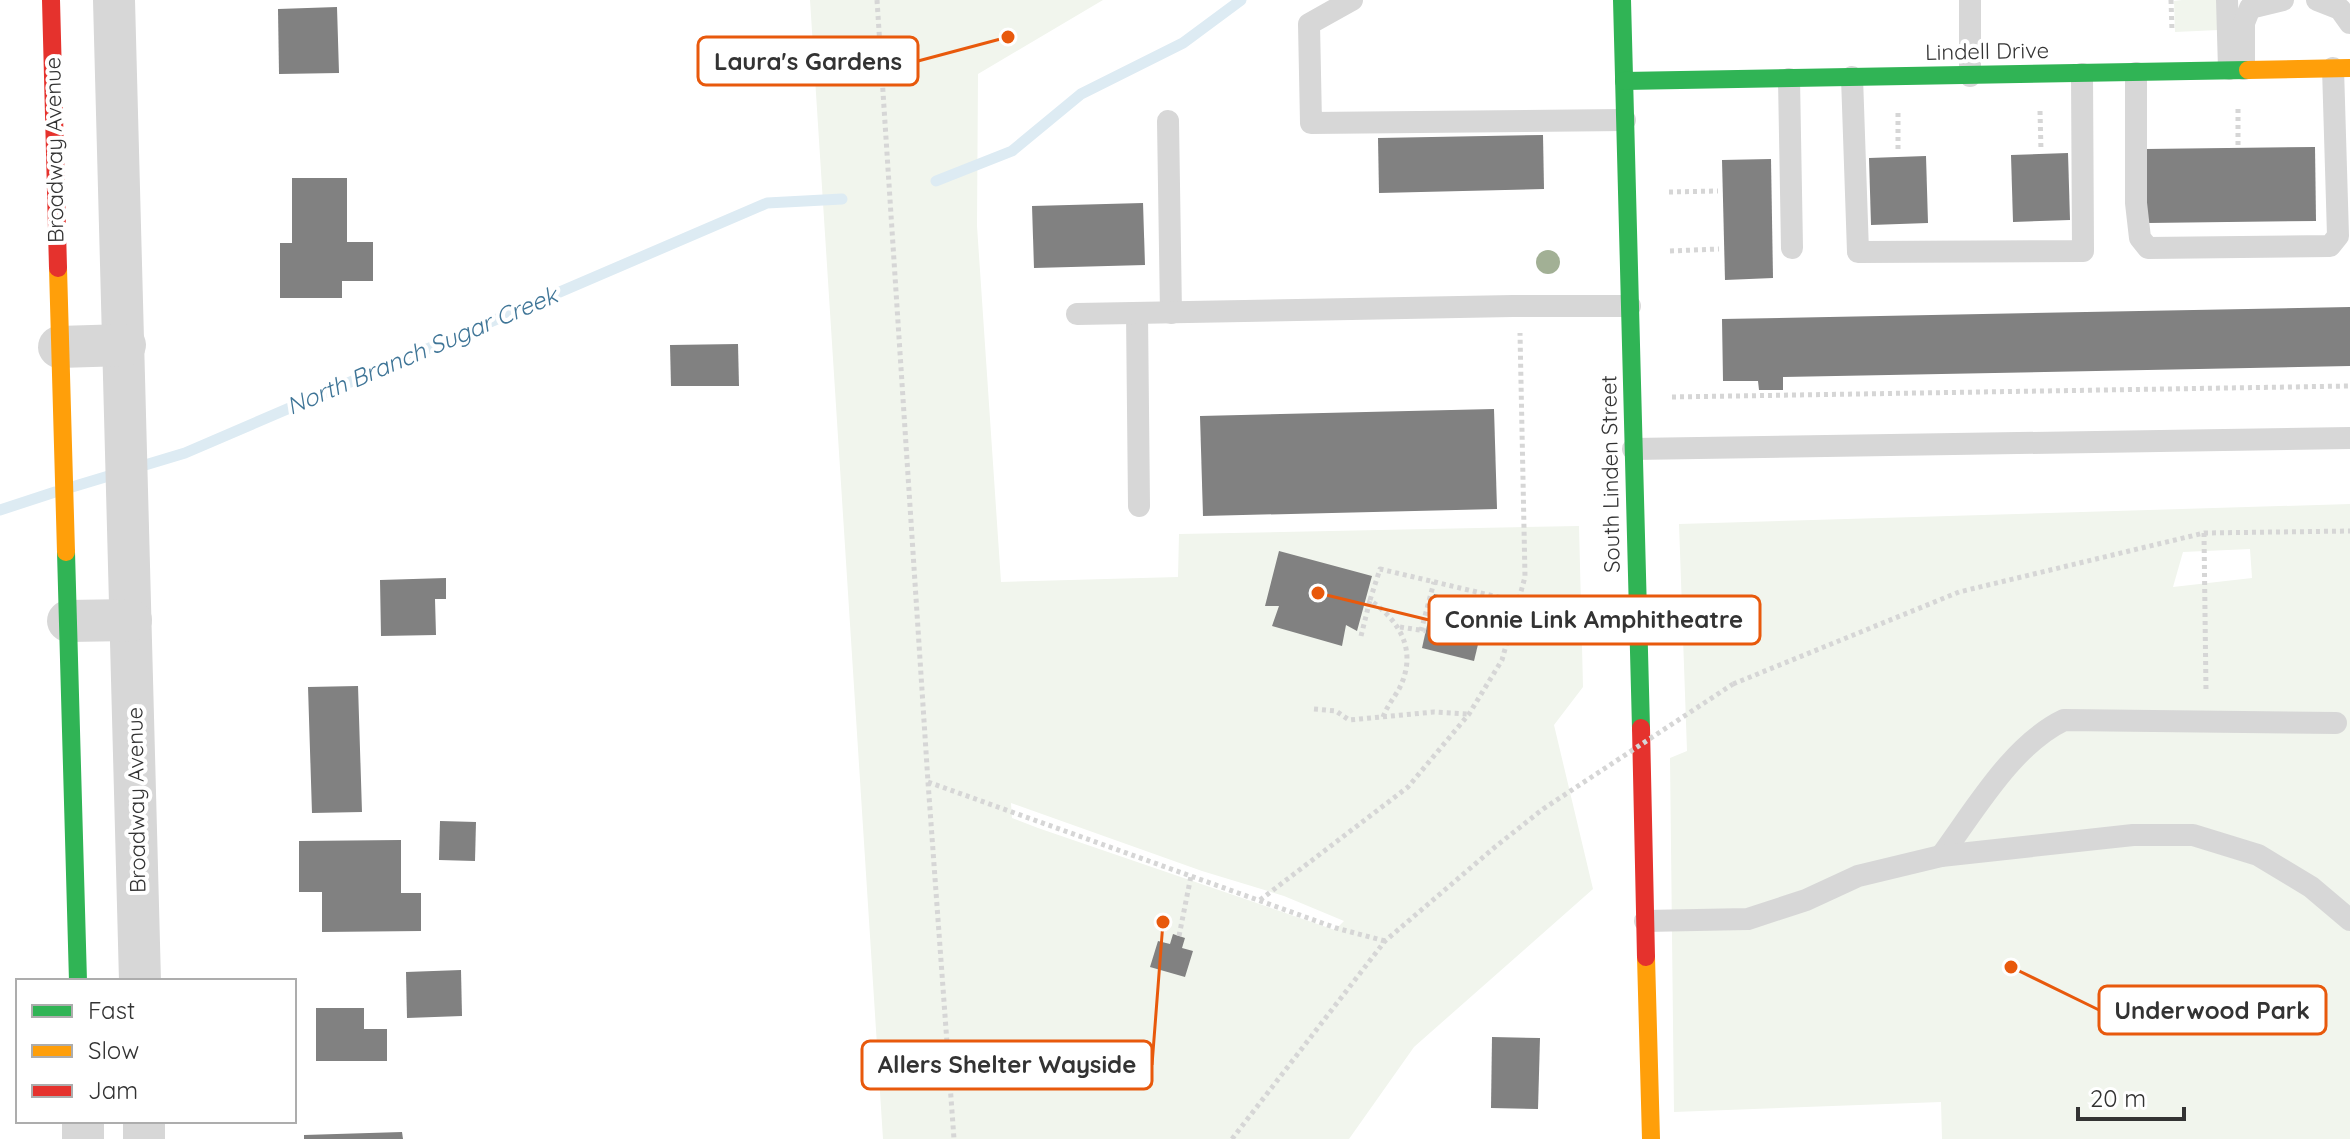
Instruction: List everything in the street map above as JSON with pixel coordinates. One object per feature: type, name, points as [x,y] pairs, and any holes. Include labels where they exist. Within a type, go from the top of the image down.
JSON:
[{"type":"street","name":"Broadway Avenue","points":[[51,0],[68,621]]},
{"type":"street","points":[[59,347],[125,363],[114,0]]},
{"type":"street","name":"South Linden Street","points":[[1622,0],[1651,1139]]},
{"type":"street","name":"Lindell Drive","points":[[1624,81],[2342,68]]},
{"type":"street","name":"Broadway Avenue","points":[[125,363],[140,979]]},
{"type":"street","points":[[78,979],[68,621],[131,620]]},
{"type":"lane","points":[[1352,0],[1309,24],[1311,123],[1625,120]]},
{"type":"lane","points":[[1970,0],[1970,76]]},
{"type":"lane","points":[[2227,0],[2237,69]]},
{"type":"lane","points":[[2237,69],[2244,23],[2250,8],[2283,0]]},
{"type":"lane","points":[[2317,0],[2340,9],[2350,23]]},
{"type":"lane","points":[[2136,73],[2136,203],[2140,238],[2148,248],[2330,246],[2338,236],[2342,68]]},
{"type":"lane","points":[[1852,77],[1858,252],[2083,251],[2082,74]]},
{"type":"lane","points":[[1789,79],[1792,248]]},
{"type":"lane","points":[[1168,121],[1171,313]]},
{"type":"lane","points":[[1077,314],[1630,306]]},
{"type":"lane","points":[[1137,313],[1139,506]]},
{"type":"lane","points":[[1633,449],[2350,438]]},
{"type":"lane","points":[[1941,856],[2022,748],[2046,729],[2064,720],[2336,723]]},
{"type":"lane","points":[[1645,921],[1748,919],[1806,900],[1858,876],[1941,856],[2133,835],[2193,835],[2258,855],[2311,887],[2350,920]]},
{"type":"path","points":[[877,0],[954,1139]]},
{"type":"path","points":[[2171,0],[2172,35]]},
{"type":"path","points":[[2039,97],[2041,150]]},
{"type":"path","points":[[1898,98],[1898,152]]},
{"type":"path","points":[[2238,107],[2238,148]]},
{"type":"path","points":[[1669,192],[1718,191]]},
{"type":"path","points":[[1670,251],[1719,249]]},
{"type":"path","points":[[1260,900],[1408,787],[1469,714],[1502,660],[1525,577],[1520,306]]},
{"type":"path","points":[[1672,397],[2350,386]]},
{"type":"path","points":[[1232,1139],[1385,941],[1543,809],[1733,684],[1959,592],[2204,533],[2350,531]]},
{"type":"path","points":[[2204,533],[2205,658]]},
{"type":"path","points":[[1361,636],[1380,569],[1519,602]]},
{"type":"path","points":[[1399,626],[1423,631],[1434,582]]},
{"type":"path","points":[[1370,600],[1386,611],[1399,626],[1408,646],[1408,666],[1399,690],[1383,717]]},
{"type":"path","points":[[1480,633],[1509,640]]},
{"type":"path","points":[[1314,709],[1336,711],[1349,720],[1434,712],[1469,714]]},
{"type":"path","points":[[928,782],[1336,928],[1385,941]]},
{"type":"path","points":[[1179,936],[1191,876]]},
{"type":"shaded area","points":[[810,0],[1103,0],[978,74],[977,226],[1001,582],[1178,577],[1179,534],[1579,526],[1583,687],[1554,725],[1593,889],[1414,1047],[1349,1139],[883,1139]],"holes":[[[1011,803],[1202,871],[1284,896],[1344,921],[1335,930],[1038,828],[1012,818]]]},
{"type":"shaded area","points":[[2219,0],[2219,30],[2175,32],[2174,1]]},
{"type":"shaded area","points":[[2350,504],[2350,1139],[1942,1139],[1941,1102],[1674,1112],[1670,758],[1687,751],[1679,524]],"holes":[[[2250,549],[2252,578],[2173,587],[2183,552]]]},
{"type":"building","points":[[337,7],[339,73],[279,74],[278,9]]},
{"type":"building","points":[[1543,135],[1544,189],[1379,193],[1378,138]]},
{"type":"building","points":[[2315,147],[2316,221],[2147,223],[2146,149]]},
{"type":"building","points":[[2068,153],[2070,220],[2013,222],[2011,155]]},
{"type":"building","points":[[1926,156],[1928,223],[1871,225],[1869,158]]},
{"type":"building","points":[[1771,159],[1773,278],[1725,280],[1722,160]]},
{"type":"building","points":[[292,178],[347,178],[347,242],[373,242],[373,281],[342,281],[342,298],[280,298],[280,243],[292,243]]},
{"type":"building","points":[[1143,203],[1145,265],[1034,268],[1032,206]]},
{"type":"building","points":[[2350,307],[2350,366],[1783,377],[1783,390],[1759,390],[1758,381],[1723,381],[1722,319]]},
{"type":"building","points":[[738,344],[739,386],[671,386],[670,345]]},
{"type":"building","points":[[1494,409],[1497,509],[1203,516],[1200,416]]},
{"type":"building","points":[[1279,551],[1372,576],[1357,631],[1346,625],[1342,646],[1272,626],[1279,606],[1265,606]]},
{"type":"building","points":[[446,578],[446,599],[435,599],[436,635],[381,636],[380,580]]},
{"type":"building","points":[[1434,594],[1487,607],[1474,661],[1422,648]]},
{"type":"building","points":[[358,686],[362,812],[312,813],[308,687]]},
{"type":"building","points":[[440,821],[476,822],[475,861],[439,860]]},
{"type":"building","points":[[401,840],[401,893],[421,893],[421,931],[322,932],[322,892],[299,892],[299,841]]},
{"type":"building","points":[[1173,934],[1185,938],[1182,948],[1193,951],[1185,977],[1150,967],[1158,941],[1170,944]]},
{"type":"building","points":[[461,970],[462,1016],[407,1018],[406,972]]},
{"type":"building","points":[[316,1008],[364,1008],[364,1029],[387,1029],[387,1061],[316,1061]]},
{"type":"building","points":[[1492,1037],[1540,1038],[1538,1109],[1491,1108]]},
{"type":"building","points":[[402,1132],[403,1139],[304,1139],[304,1135]]},
{"type":"waterway","name":"North Branch Sugar Creek","points":[[936,181],[1012,151],[1081,94],[1183,43],[1241,0]]},
{"type":"waterway","name":"North Branch Sugar Creek","points":[[72,487],[185,453],[767,203],[842,199]]},
{"type":"waterway","name":"North Branch Sugar Creek","points":[[0,510],[55,492]]},
{"type":"traffic: fast","points":[[1622,0],[1641,728]]},
{"type":"traffic: fast","points":[[1624,81],[2248,70]]},
{"type":"traffic: fast","points":[[66,552],[78,979]]},
{"type":"traffic: slow","points":[[2248,70],[2350,68]]},
{"type":"traffic: slow","points":[[58,268],[66,552]]},
{"type":"traffic: slow","points":[[1646,957],[1651,1139]]},
{"type":"traffic: jam","points":[[51,0],[58,268]]},
{"type":"traffic: jam","points":[[1641,728],[1646,957]]},
{"type":"place","name":"Laura's Gardens","points":[[1008,37]]},
{"type":"place","name":"Connie Link Amphitheatre","points":[[1318,593]]},
{"type":"place","name":"Allers Shelter Wayside","points":[[1163,922]]},
{"type":"place","name":"Underwood Park","points":[[2011,967]]}]
